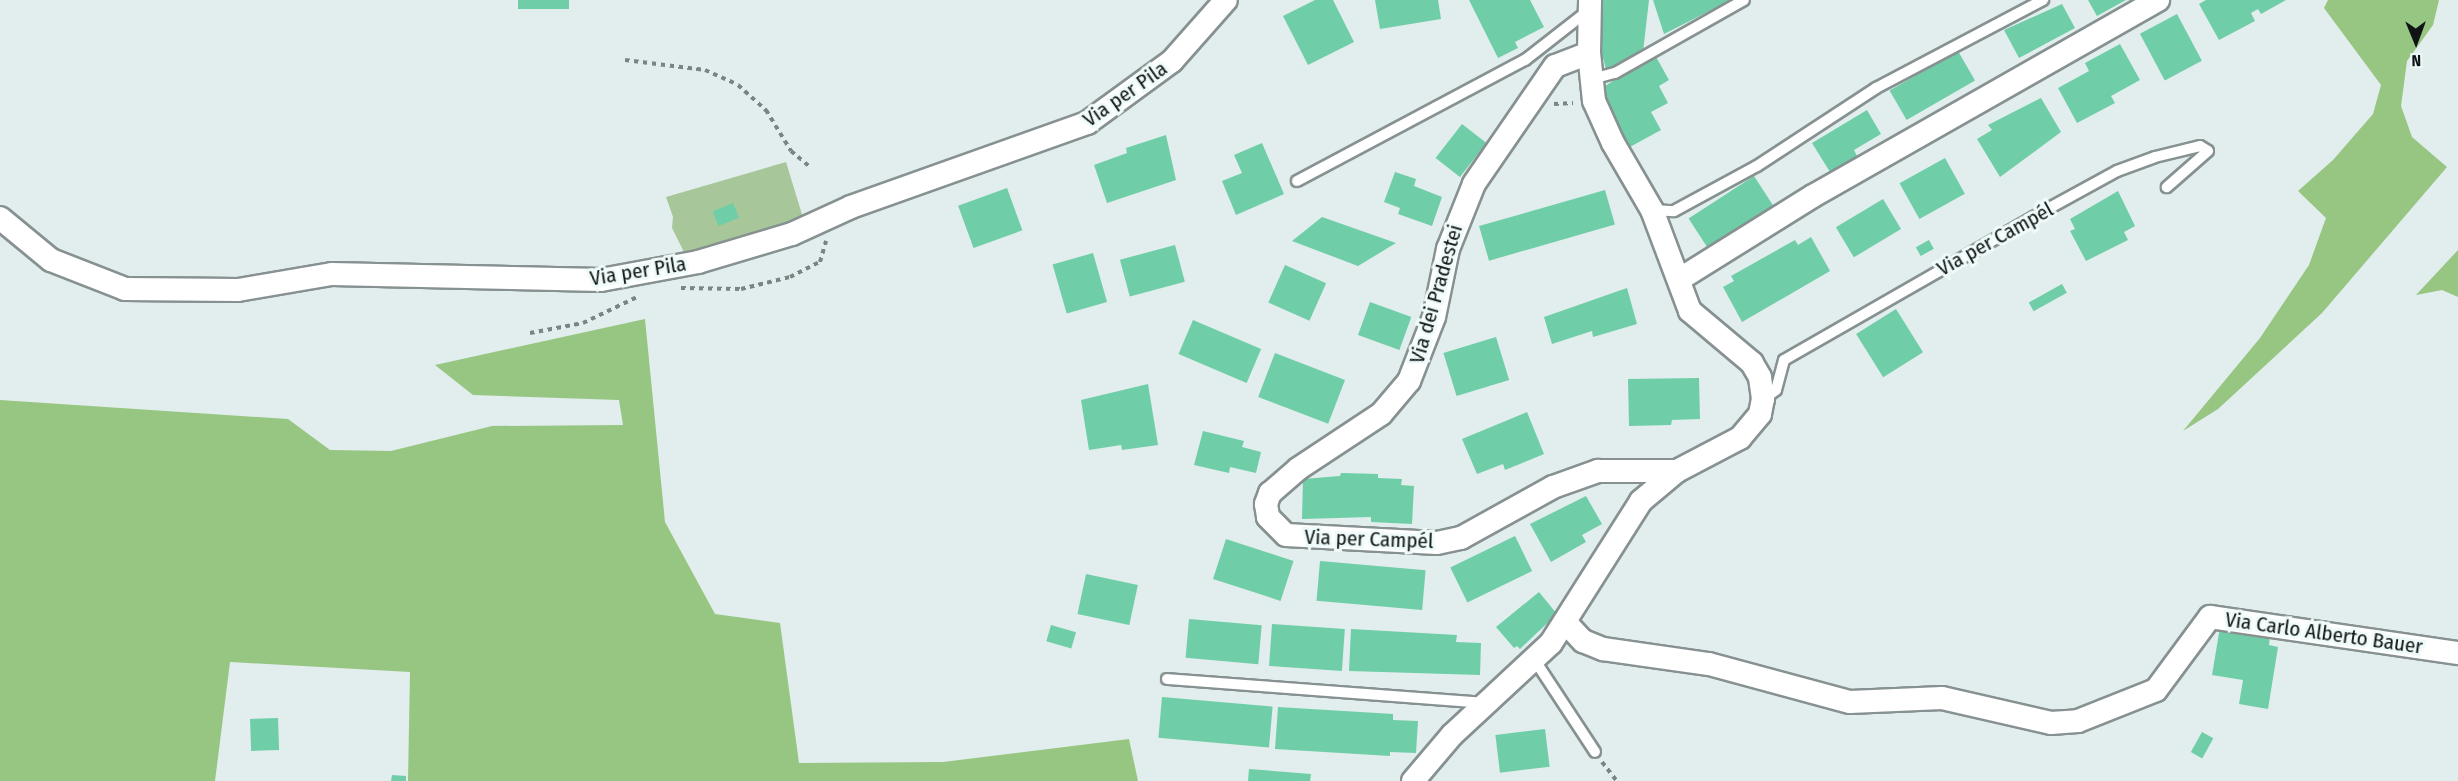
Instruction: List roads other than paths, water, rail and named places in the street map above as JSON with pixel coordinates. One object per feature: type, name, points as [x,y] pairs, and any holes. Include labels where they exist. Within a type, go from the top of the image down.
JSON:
[{"type":"street","name":"Via per Pila","points":[[0,218],[51,260],[125,289],[238,290],[332,274],[601,280],[698,262],[792,234],[825,219],[1087,123],[1172,61],[1226,0]]},
{"type":"street","points":[[1680,279],[1813,196],[2158,0]]},
{"type":"street","points":[[1590,4],[1589,53],[1594,101],[1613,143],[1652,210],[1680,279],[1690,311],[1752,363],[1760,377],[1763,399]]},
{"type":"street","name":"Via dei Pradestei","points":[[1268,517],[1266,504],[1270,493],[1298,469],[1381,414],[1409,381],[1434,317],[1443,268],[1461,211],[1555,66],[1589,53]]},
{"type":"street","name":"Via per Campél","points":[[1413,781],[1484,704],[1534,659],[1566,624],[1630,515],[1677,471],[1740,438],[1754,425],[1763,399]]},
{"type":"street","name":"Via per Campél","points":[[1268,517],[1286,536],[1437,543],[1461,538],[1553,487],[1599,471],[1677,471]]},
{"type":"street","name":"Via Carlo Alberto Bauer","points":[[1566,624],[1583,641],[1603,649],[1710,663],[1850,702],[1942,698],[2051,723],[2078,721],[2156,690],[2210,617],[2458,653]]},
{"type":"lane","points":[[1592,79],[1615,73],[1744,0]]},
{"type":"lane","points":[[1652,210],[1674,211],[1757,166],[1876,88],[2043,0]]},
{"type":"lane","points":[[1298,181],[1525,60],[1590,4]]},
{"type":"lane","name":"Via per Campél","points":[[1763,399],[1776,390],[1784,360],[2034,217],[2127,167],[2200,146],[2208,151],[2167,187]]},
{"type":"lane","points":[[1534,659],[1594,752]]},
{"type":"lane","points":[[1167,679],[1484,704]]}]
